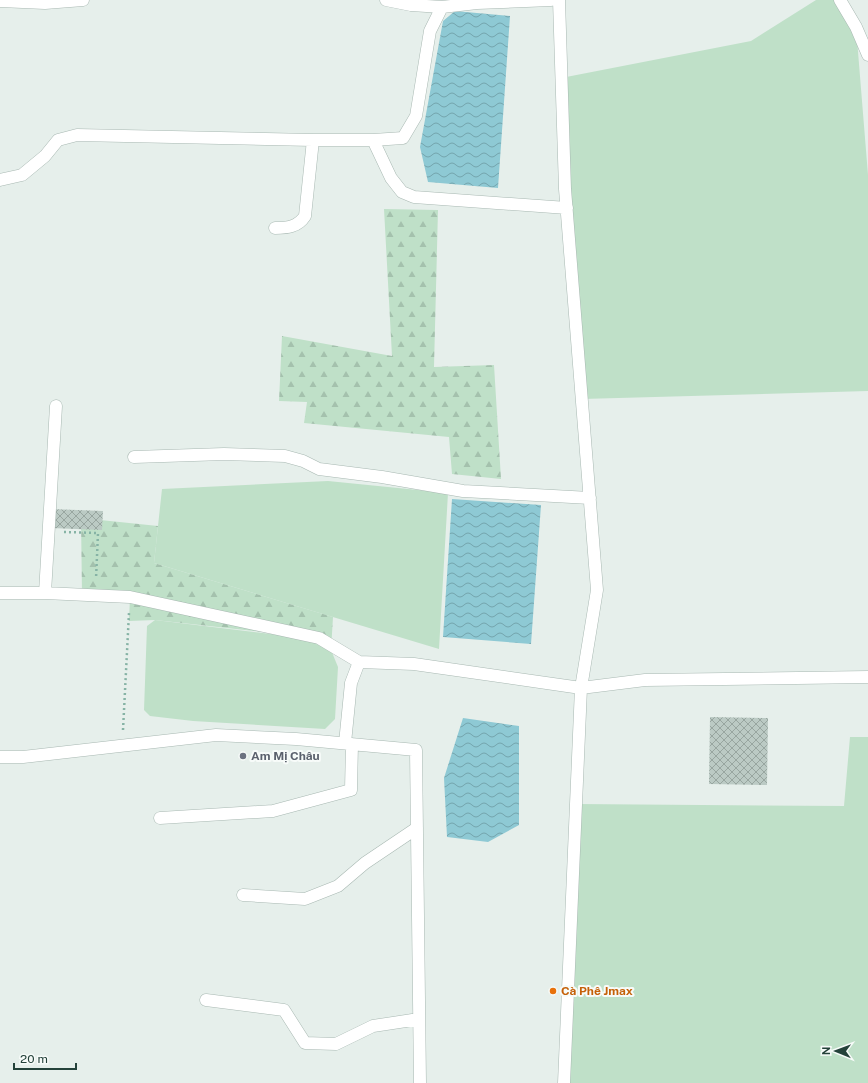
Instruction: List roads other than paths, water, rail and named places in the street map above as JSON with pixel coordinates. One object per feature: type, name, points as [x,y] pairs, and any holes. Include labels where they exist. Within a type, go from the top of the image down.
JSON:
[{"type":"street","points":[[0,1],[45,3],[83,0]]},
{"type":"street","points":[[386,0],[411,5],[442,7],[478,3],[551,0]]},
{"type":"street","points":[[559,0],[567,208],[597,590],[581,688],[564,1083]]},
{"type":"street","points":[[840,0],[856,27],[868,55]]},
{"type":"street","points":[[0,180],[22,175],[45,156],[58,140],[77,135],[313,140],[373,140],[403,138],[416,116],[430,30],[442,7]]},
{"type":"street","points":[[275,228],[297,225],[305,216],[313,140]]},
{"type":"street","points":[[373,140],[391,178],[402,192],[414,197],[567,208]]},
{"type":"street","points":[[45,593],[56,406]]},
{"type":"street","points":[[134,457],[224,454],[285,456],[303,461],[319,469],[382,477],[463,491],[590,498]]},
{"type":"street","points":[[0,593],[45,593],[130,597],[318,638],[359,662],[414,664],[581,688],[645,680],[868,677]]},
{"type":"street","points":[[160,818],[273,811],[351,790],[349,743],[351,683],[359,662]]},
{"type":"street","points":[[0,757],[24,757],[216,735],[296,739],[416,750],[420,1083]]},
{"type":"street","points":[[242,895],[305,899],[338,886],[365,863],[417,828]]},
{"type":"street","points":[[206,1000],[284,1010],[304,1043],[336,1044],[373,1026],[419,1019]]},
{"type":"water","points":[[455,11],[510,16],[498,188],[428,182],[420,147],[443,21]]},
{"type":"water","points":[[452,499],[541,505],[531,644],[443,637]]},
{"type":"water","points":[[463,718],[519,726],[519,825],[488,842],[447,837],[444,778]]},
{"type":"place","name":"Am Mị Châu","points":[[243,756]]},
{"type":"place","name":"Cà Phê Jmax","points":[[553,991]]}]
